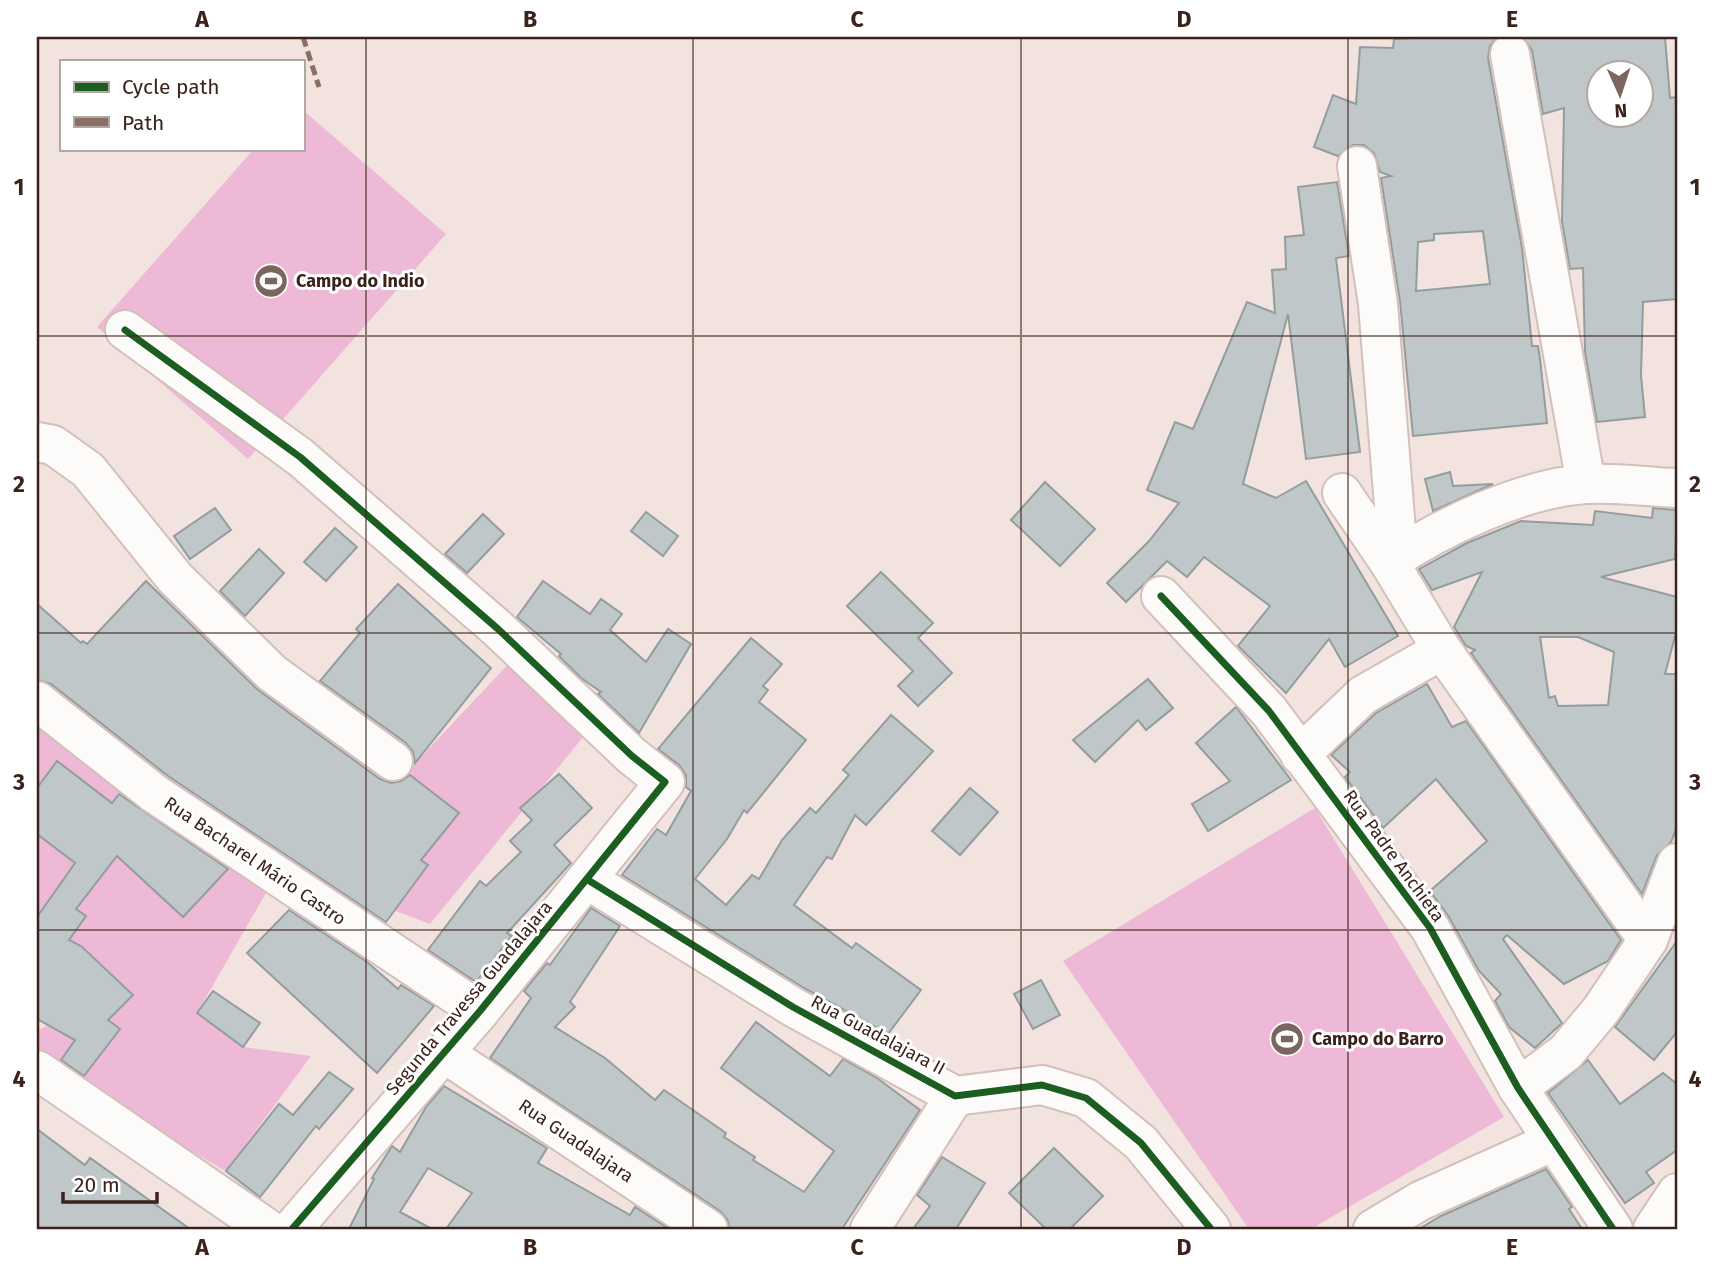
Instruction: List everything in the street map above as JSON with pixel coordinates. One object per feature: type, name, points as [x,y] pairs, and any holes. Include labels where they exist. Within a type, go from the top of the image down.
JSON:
[{"type":"street","points":[[1510,54],[1586,484]]},
{"type":"street","points":[[1357,166],[1378,304],[1394,559]]},
{"type":"street","name":"Segunda Travessa Guadalajara","points":[[125,330],[299,457],[498,629],[632,756],[664,782],[588,880],[480,1011],[292,1229]]},
{"type":"street","points":[[37,442],[54,445],[88,470],[175,578],[272,673],[393,761]]},
{"type":"street","points":[[1394,559],[1436,535],[1521,498],[1586,484],[1677,488]]},
{"type":"street","points":[[1342,493],[1394,559],[1441,650],[1648,940]]},
{"type":"street","name":"Rua Padre Anchieta","points":[[1161,596],[1269,711],[1430,928],[1518,1088],[1613,1229]]},
{"type":"street","points":[[1300,755],[1363,695],[1441,650]]},
{"type":"street","name":"Rua Bacharel Mário Castro","points":[[37,701],[155,794],[480,1011]]},
{"type":"street","points":[[1518,1088],[1566,1052],[1601,1010],[1648,940],[1677,863]]},
{"type":"street","name":"Rua Guadalajara II","points":[[588,880],[793,1007],[955,1096],[1042,1085],[1086,1098],[1141,1143],[1212,1229]]},
{"type":"street","name":"Rua Guadalajara","points":[[444,1053],[708,1229]]},
{"type":"street","points":[[37,1070],[268,1229]]},
{"type":"street","points":[[870,1229],[955,1096]]},
{"type":"street","points":[[1373,1229],[1420,1201],[1552,1142]]},
{"type":"street","points":[[1653,1229],[1677,1193]]},
{"type":"shaded area","name":"Campo do Indio","points":[[304,111],[446,234],[248,459],[97,327],[253,150],[304,150]]},
{"type":"shaded area","points":[[514,658],[588,731],[430,924],[318,882],[406,773]]},
{"type":"shaded area","points":[[37,714],[270,886],[197,1013],[243,1047],[311,1056],[226,1171],[77,1086],[120,1029],[98,1012],[55,1068],[37,1048],[37,1031],[48,1025],[93,958],[37,922]]},
{"type":"shaded area","name":"Campo do Barro","points":[[1315,808],[1504,1117],[1311,1229],[1249,1229],[1063,961]]},
{"type":"building","points":[[1497,37],[1490,46],[1488,58],[1522,248],[1532,346],[1538,346],[1547,423],[1413,436],[1400,301],[1381,178],[1391,176],[1380,172],[1374,153],[1364,145],[1353,145],[1338,156],[1314,147],[1333,95],[1356,104],[1360,47],[1393,48],[1394,39]],"holes":[[[1483,231],[1490,284],[1416,291],[1418,242],[1434,240],[1434,234]]]},
{"type":"building","points":[[1522,37],[1665,37],[1670,98],[1677,97],[1677,299],[1643,302],[1641,375],[1645,417],[1597,422],[1585,352],[1583,268],[1570,269],[1562,221],[1564,108],[1543,114],[1532,50]]},
{"type":"building","points":[[1337,182],[1349,256],[1336,258],[1360,452],[1306,459],[1288,314],[1243,484],[1276,498],[1306,481],[1398,636],[1345,667],[1329,639],[1286,693],[1238,646],[1270,606],[1204,557],[1187,577],[1167,561],[1126,602],[1107,583],[1149,541],[1179,503],[1147,490],[1175,422],[1193,429],[1247,302],[1275,313],[1272,270],[1286,269],[1285,237],[1304,235],[1298,187]]},
{"type":"building","points":[[1450,472],[1453,486],[1493,484],[1433,511],[1425,479]]},
{"type":"building","points":[[1045,482],[1095,529],[1060,566],[1011,520]]},
{"type":"building","points":[[215,508],[231,530],[190,559],[174,536]]},
{"type":"building","points":[[1653,508],[1677,510],[1675,559],[1601,577],[1677,597],[1677,629],[1665,674],[1677,674],[1677,827],[1671,842],[1657,855],[1642,894],[1471,653],[1475,650],[1466,646],[1454,627],[1482,572],[1432,590],[1419,569],[1467,543],[1521,521],[1593,525],[1595,511],[1652,518]],"holes":[[[1540,637],[1578,637],[1614,652],[1608,705],[1558,706],[1555,696],[1549,698]]]},
{"type":"building","points":[[646,512],[678,536],[663,556],[631,531]]},
{"type":"building","points":[[483,514],[504,534],[467,573],[445,554]]},
{"type":"building","points":[[335,528],[357,547],[326,581],[304,562]]},
{"type":"building","points":[[259,549],[284,573],[245,616],[220,591]]},
{"type":"building","points":[[881,572],[933,623],[918,638],[952,673],[918,706],[898,686],[913,671],[847,606]]},
{"type":"building","points":[[146,581],[257,689],[292,715],[380,779],[391,783],[410,775],[459,813],[421,860],[428,865],[386,922],[168,776],[51,684],[37,680],[37,604],[81,643],[83,641],[87,644]]},
{"type":"building","points":[[543,581],[590,614],[601,599],[622,614],[610,630],[646,662],[668,629],[691,644],[639,733],[598,694],[601,692],[581,678],[559,656],[561,654],[517,617]]},
{"type":"building","points":[[398,584],[491,668],[415,763],[413,752],[406,743],[320,681],[360,633],[356,629]]},
{"type":"building","points":[[751,638],[782,664],[763,686],[768,690],[759,702],[806,740],[747,813],[744,810],[727,839],[695,879],[726,905],[752,875],[759,879],[782,840],[810,808],[816,813],[849,775],[843,770],[891,715],[933,751],[866,825],[855,815],[832,859],[827,857],[794,905],[852,948],[856,943],[921,990],[888,1034],[804,988],[622,875],[657,829],[666,835],[691,791],[686,787],[686,775],[679,765],[658,749]]},
{"type":"building","points":[[1148,679],[1173,708],[1146,730],[1138,720],[1095,762],[1073,740]]},
{"type":"building","points":[[1427,684],[1452,727],[1466,721],[1621,940],[1608,961],[1564,984],[1507,935],[1503,939],[1562,1023],[1535,1048],[1509,1027],[1495,1001],[1501,994],[1479,971],[1449,917],[1430,891],[1487,841],[1436,779],[1383,828],[1345,777],[1350,772],[1331,755],[1376,713]]},
{"type":"building","points":[[1236,707],[1291,780],[1208,831],[1192,804],[1230,781],[1196,743]]},
{"type":"building","points":[[57,761],[112,803],[119,794],[228,869],[183,917],[117,856],[76,909],[86,916],[69,940],[81,946],[133,995],[108,1020],[120,1029],[84,1076],[61,1060],[75,1040],[37,1019],[37,917],[75,863],[37,834],[37,788]]},
{"type":"building","points":[[559,774],[592,808],[554,845],[571,863],[507,933],[512,936],[476,982],[428,950],[480,881],[486,886],[521,852],[510,841],[532,820],[520,808]]},
{"type":"building","points":[[970,788],[998,812],[960,855],[932,831]]},
{"type":"building","points":[[591,908],[620,926],[570,1002],[575,1007],[555,1027],[605,1058],[655,1100],[664,1090],[726,1133],[724,1137],[755,1157],[753,1160],[804,1192],[834,1151],[721,1068],[756,1022],[830,1076],[843,1059],[877,1078],[920,1110],[842,1229],[730,1229],[727,1219],[720,1211],[490,1058],[531,998],[524,991],[547,963],[550,965]]},
{"type":"building","points":[[289,910],[367,962],[398,989],[401,985],[434,1006],[377,1073],[247,953]]},
{"type":"building","points":[[1677,941],[1677,1032],[1654,1060],[1615,1027]]},
{"type":"building","points":[[1041,980],[1060,1015],[1033,1029],[1014,994]]},
{"type":"building","points":[[213,991],[260,1023],[243,1047],[197,1013]]},
{"type":"building","points":[[1588,1060],[1620,1104],[1663,1073],[1677,1084],[1677,1150],[1646,1172],[1654,1183],[1625,1203],[1548,1093]]},
{"type":"building","points":[[329,1072],[353,1089],[319,1129],[316,1126],[260,1197],[226,1171],[279,1104],[293,1115]]},
{"type":"building","points":[[444,1086],[547,1148],[538,1163],[630,1215],[635,1207],[669,1229],[446,1229],[472,1193],[428,1168],[400,1212],[432,1229],[349,1229],[374,1179],[372,1178],[392,1146],[400,1152],[426,1107]]},
{"type":"building","points":[[37,1129],[85,1165],[90,1158],[190,1229],[37,1229]]},
{"type":"building","points":[[1054,1148],[1103,1196],[1070,1229],[1046,1229],[1009,1193]]},
{"type":"building","points":[[942,1157],[985,1183],[956,1229],[913,1229],[930,1206],[917,1195]]},
{"type":"building","points":[[1546,1169],[1572,1207],[1569,1209],[1582,1229],[1419,1229],[1441,1216]]},
{"type":"marked path","points":[[303,37],[319,87]]},
{"type":"cycle path","points":[[125,330],[300,457],[498,629],[632,756],[665,782],[480,1011],[292,1229]]},
{"type":"cycle path","points":[[1161,596],[1269,711],[1430,928],[1518,1088],[1613,1229]]},
{"type":"cycle path","points":[[588,880],[793,1007],[955,1096],[1042,1085],[1086,1098],[1141,1143],[1211,1229]]},
{"type":"place","name":"Campo do Indio","points":[[271,281]]},
{"type":"place","name":"Campo do Barro","points":[[1287,1039]]}]
